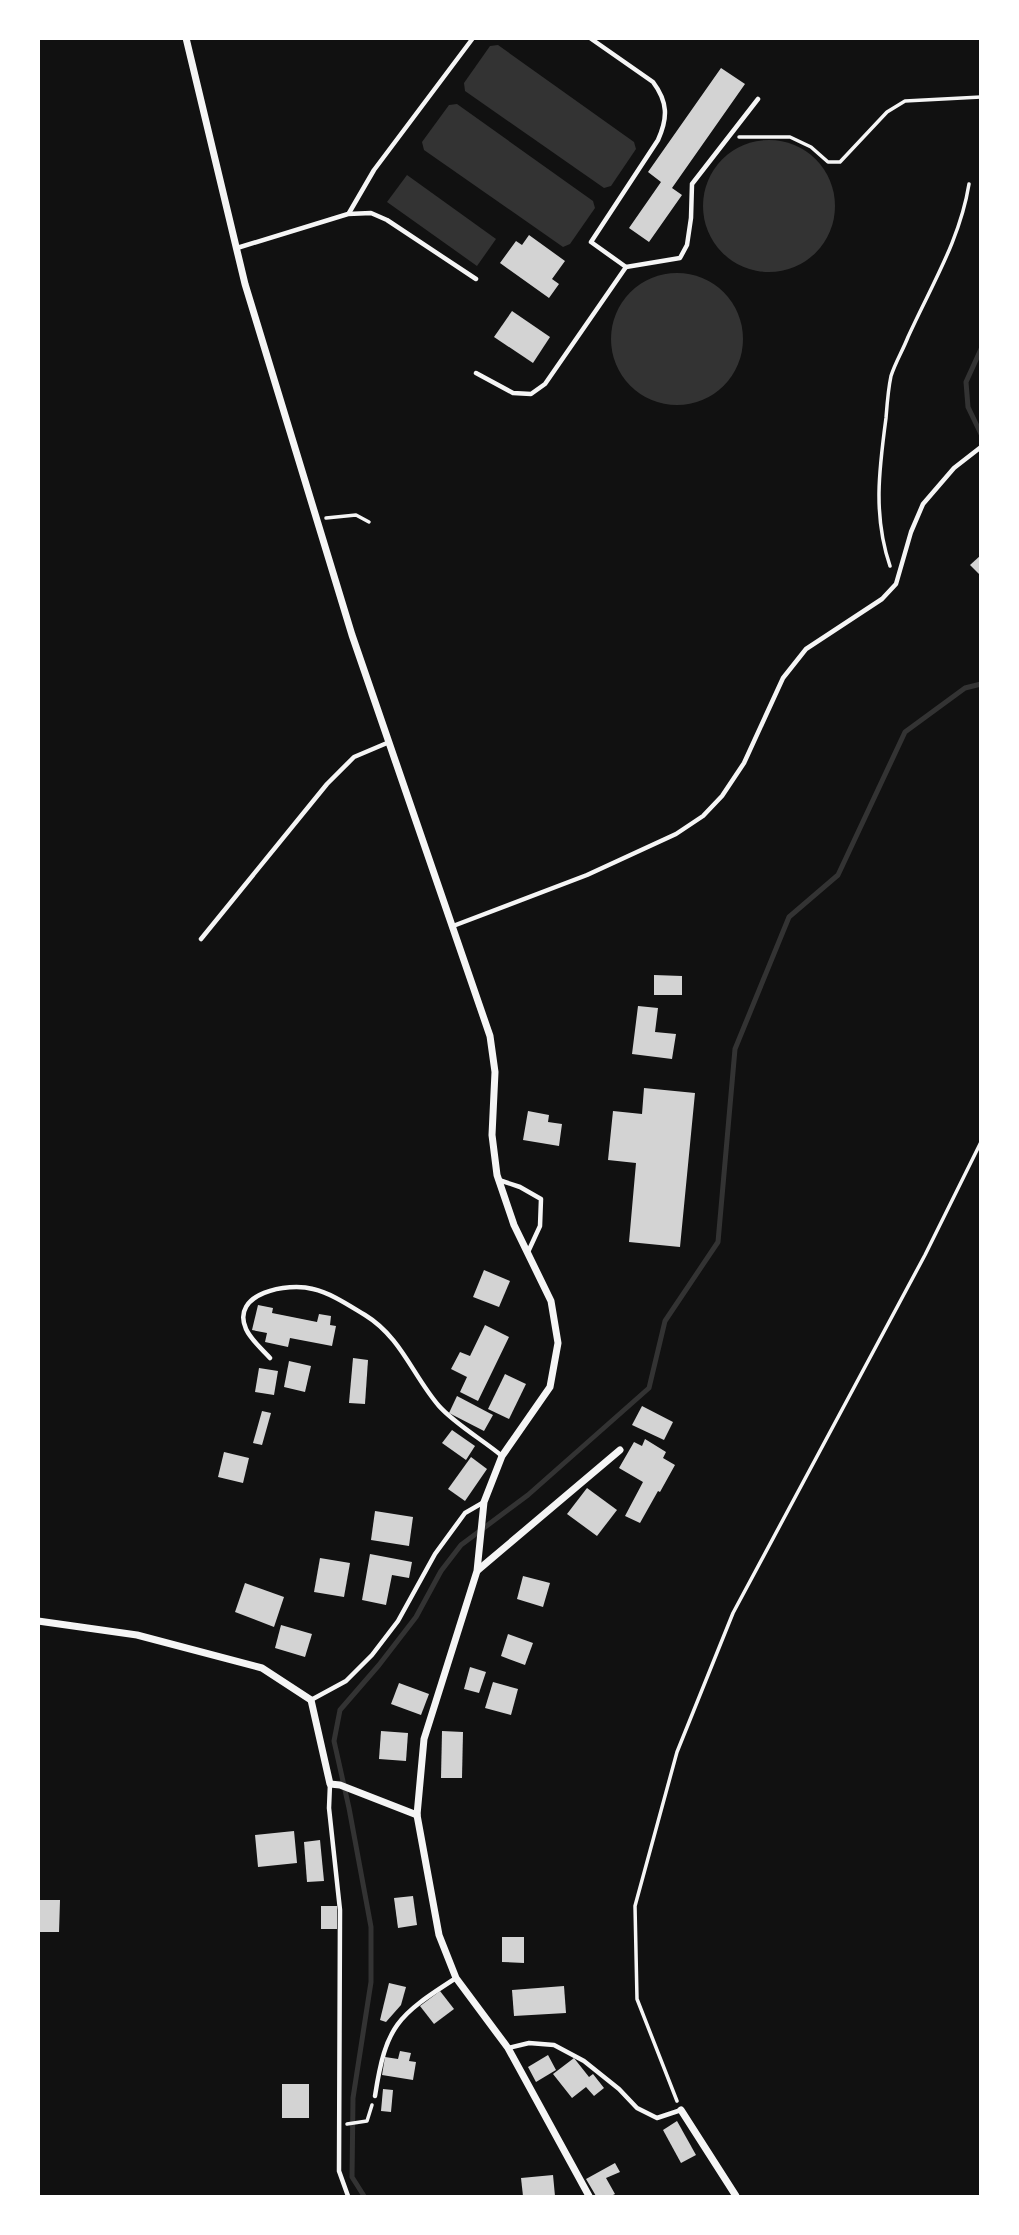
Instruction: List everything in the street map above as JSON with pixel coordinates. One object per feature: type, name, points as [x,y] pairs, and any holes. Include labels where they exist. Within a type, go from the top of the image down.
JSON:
[{"type":"street","points":[[186,38],[245,284],[387,743],[453,926],[489,1036],[495,1072],[492,1135],[507,1209],[551,1301],[558,1343],[550,1387],[502,1456],[484,1502],[477,1571],[424,1739],[417,1815],[439,1935],[456,1978],[508,2048],[589,2196]]},
{"type":"street","points":[[477,1571],[620,1450]]},
{"type":"street","points":[[38,1621],[137,1634],[262,1668],[311,1700],[330,1784],[340,1785],[417,1815]]},
{"type":"street","points":[[681,2110],[736,2196]]},
{"type":"lane","points":[[348,214],[374,170],[473,38]]},
{"type":"lane","points":[[590,38],[653,82],[661,92],[666,107],[666,123],[658,141],[591,242],[626,267],[680,258],[687,245],[692,184],[758,99]]},
{"type":"lane","points":[[237,248],[348,214],[371,213],[387,220],[476,279]]},
{"type":"lane","points":[[476,373],[513,393],[531,394],[545,384],[626,267]]},
{"type":"lane","points":[[453,926],[587,874],[676,834],[703,816],[722,796],[744,762],[783,678],[806,649],[881,599],[896,584],[911,532],[923,504],[939,483],[981,447]]},
{"type":"lane","points":[[201,939],[327,784],[355,757],[387,743]]},
{"type":"lane","points":[[499,1180],[520,1187],[541,1199],[540,1226],[528,1253]]},
{"type":"lane","points":[[270,1358],[246,1329],[244,1310],[248,1302],[284,1288],[313,1289],[368,1317],[387,1332],[442,1409],[502,1456]]},
{"type":"lane","points":[[311,1700],[346,1681],[372,1655],[398,1621],[442,1544],[465,1513],[484,1502]]},
{"type":"lane","points":[[330,1784],[329,1808],[340,1910],[339,2171],[348,2196]]},
{"type":"lane","points":[[375,2096],[381,2058],[394,2028],[406,2013],[456,1978]]},
{"type":"lane","points":[[508,2048],[529,2043],[554,2045],[584,2062],[619,2089],[637,2108],[657,2118],[681,2110]]},
{"type":"path","points":[[730,136],[790,137],[811,147],[828,162],[841,162],[887,112],[905,101],[981,97]]},
{"type":"path","points":[[896,584],[881,538],[878,471],[891,376],[928,291],[944,265],[956,237],[969,184]]},
{"type":"path","points":[[317,520],[356,515],[369,522]]},
{"type":"path","points":[[681,2110],[637,1999],[635,1906],[677,1752],[733,1614],[925,1255],[980,1144]]},
{"type":"path","points":[[344,2124],[361,2124],[367,2121],[375,2096]]},
{"type":"shaded area","points":[[498,45],[634,142],[636,149],[611,186],[604,188],[465,91],[464,83],[490,46]]},
{"type":"shaded area","points":[[457,104],[593,201],[595,208],[570,244],[563,247],[424,150],[422,142],[449,105]]},
{"type":"shaded area","points":[[769,140],[794,145],[816,159],[830,181],[835,206],[830,231],[816,253],[794,267],[769,272],[744,267],[722,253],[708,231],[703,206],[708,181],[722,159],[744,145]]},
{"type":"shaded area","points":[[407,175],[496,239],[477,266],[387,202]]},
{"type":"shaded area","points":[[677,273],[702,278],[724,292],[738,314],[743,339],[738,364],[724,386],[702,400],[677,405],[652,400],[630,386],[616,364],[611,339],[616,314],[630,292],[652,278]]},
{"type":"building","points":[[721,68],[745,84],[672,188],[682,195],[649,242],[629,228],[661,182],[648,172]]},
{"type":"building","points":[[529,235],[565,261],[552,279],[559,284],[549,298],[500,263],[516,241],[522,245]]},
{"type":"building","points":[[512,311],[550,337],[533,363],[494,337]]},
{"type":"building","points":[[981,555],[981,576],[970,565]]},
{"type":"building","points":[[654,975],[682,976],[682,995],[654,995]]},
{"type":"building","points":[[638,1006],[658,1008],[655,1032],[676,1034],[672,1059],[632,1054]]},
{"type":"building","points":[[644,1088],[695,1093],[680,1247],[629,1242],[636,1163],[608,1160],[613,1111],[642,1114]]},
{"type":"building","points":[[528,1111],[549,1115],[548,1122],[562,1124],[559,1146],[523,1140]]},
{"type":"building","points":[[484,1270],[510,1281],[499,1307],[473,1297]]},
{"type":"building","points":[[258,1305],[273,1308],[272,1313],[317,1322],[319,1314],[331,1316],[330,1325],[336,1326],[332,1346],[290,1338],[288,1347],[265,1342],[267,1333],[252,1330]]},
{"type":"building","points":[[485,1325],[509,1337],[478,1401],[460,1392],[467,1377],[451,1369],[460,1352],[470,1356]]},
{"type":"building","points":[[353,1358],[368,1360],[365,1404],[349,1403]]},
{"type":"building","points":[[289,1361],[311,1366],[305,1392],[284,1387]]},
{"type":"building","points":[[259,1368],[278,1371],[274,1395],[255,1392]]},
{"type":"building","points":[[505,1374],[526,1384],[509,1419],[488,1409]]},
{"type":"building","points":[[457,1396],[493,1415],[484,1431],[449,1413]]},
{"type":"building","points":[[642,1406],[673,1422],[664,1440],[632,1425]]},
{"type":"building","points":[[262,1411],[271,1413],[262,1445],[253,1443]]},
{"type":"building","points":[[452,1430],[475,1446],[466,1460],[442,1443]]},
{"type":"building","points":[[645,1439],[666,1452],[663,1458],[675,1465],[640,1523],[625,1516],[643,1482],[619,1468],[634,1442],[642,1446]]},
{"type":"building","points":[[224,1452],[249,1458],[243,1483],[218,1477]]},
{"type":"building","points":[[471,1457],[487,1469],[465,1501],[448,1489]]},
{"type":"building","points":[[587,1488],[617,1510],[597,1536],[567,1514]]},
{"type":"building","points":[[375,1511],[413,1517],[409,1546],[371,1540]]},
{"type":"building","points":[[370,1554],[412,1562],[409,1578],[392,1575],[386,1605],[362,1600]]},
{"type":"building","points":[[320,1558],[350,1563],[344,1597],[314,1592]]},
{"type":"building","points":[[523,1576],[550,1583],[543,1607],[517,1599]]},
{"type":"building","points":[[245,1583],[284,1597],[274,1627],[235,1612]]},
{"type":"building","points":[[281,1625],[312,1634],[305,1657],[275,1648]]},
{"type":"building","points":[[508,1634],[533,1643],[525,1665],[501,1656]]},
{"type":"building","points":[[470,1667],[486,1672],[479,1693],[464,1689]]},
{"type":"building","points":[[493,1682],[518,1689],[511,1715],[485,1708]]},
{"type":"building","points":[[399,1683],[429,1694],[421,1715],[391,1704]]},
{"type":"building","points":[[381,1731],[408,1733],[406,1761],[379,1759]]},
{"type":"building","points":[[442,1731],[463,1732],[462,1778],[441,1778]]},
{"type":"building","points":[[294,1831],[297,1863],[258,1867],[255,1835]]},
{"type":"building","points":[[320,1840],[324,1881],[307,1882],[304,1842]]},
{"type":"building","points":[[413,1896],[417,1925],[398,1928],[394,1898]]},
{"type":"building","points":[[38,1900],[60,1900],[59,1932],[38,1932]]},
{"type":"building","points":[[321,1906],[337,1906],[337,1929],[321,1929]]},
{"type":"building","points":[[502,1937],[524,1937],[524,1963],[502,1962]]},
{"type":"building","points":[[389,1983],[406,1987],[401,2005],[386,2022],[380,2020]]},
{"type":"building","points":[[564,1986],[566,2013],[514,2016],[512,1990]]},
{"type":"building","points":[[440,1991],[454,2009],[434,2024],[420,2006]]},
{"type":"building","points":[[400,2051],[411,2053],[409,2061],[416,2062],[413,2080],[382,2075],[385,2057],[398,2059]]},
{"type":"building","points":[[548,2055],[556,2070],[536,2082],[528,2067]]},
{"type":"building","points":[[574,2058],[589,2077],[593,2074],[604,2088],[594,2096],[586,2087],[572,2098],[553,2074]]},
{"type":"building","points":[[282,2084],[309,2084],[309,2118],[282,2118]]},
{"type":"building","points":[[383,2089],[393,2090],[391,2112],[381,2111]]},
{"type":"building","points":[[677,2121],[696,2155],[681,2163],[663,2130]]},
{"type":"building","points":[[615,2163],[620,2172],[606,2178],[615,2194],[596,2196],[586,2179]]},
{"type":"building","points":[[553,2175],[555,2196],[523,2196],[521,2178]]},
{"type":"waterway","points":[[981,349],[966,382],[968,407],[981,434]]},
{"type":"waterway","points":[[364,2196],[352,2177],[353,2098],[371,1982],[371,1927],[334,1741],[340,1710],[416,1617],[441,1571],[461,1545],[528,1495],[649,1388],[665,1321],[718,1242],[735,1049],[789,917],[838,875],[905,732],[965,688],[981,684]]}]
